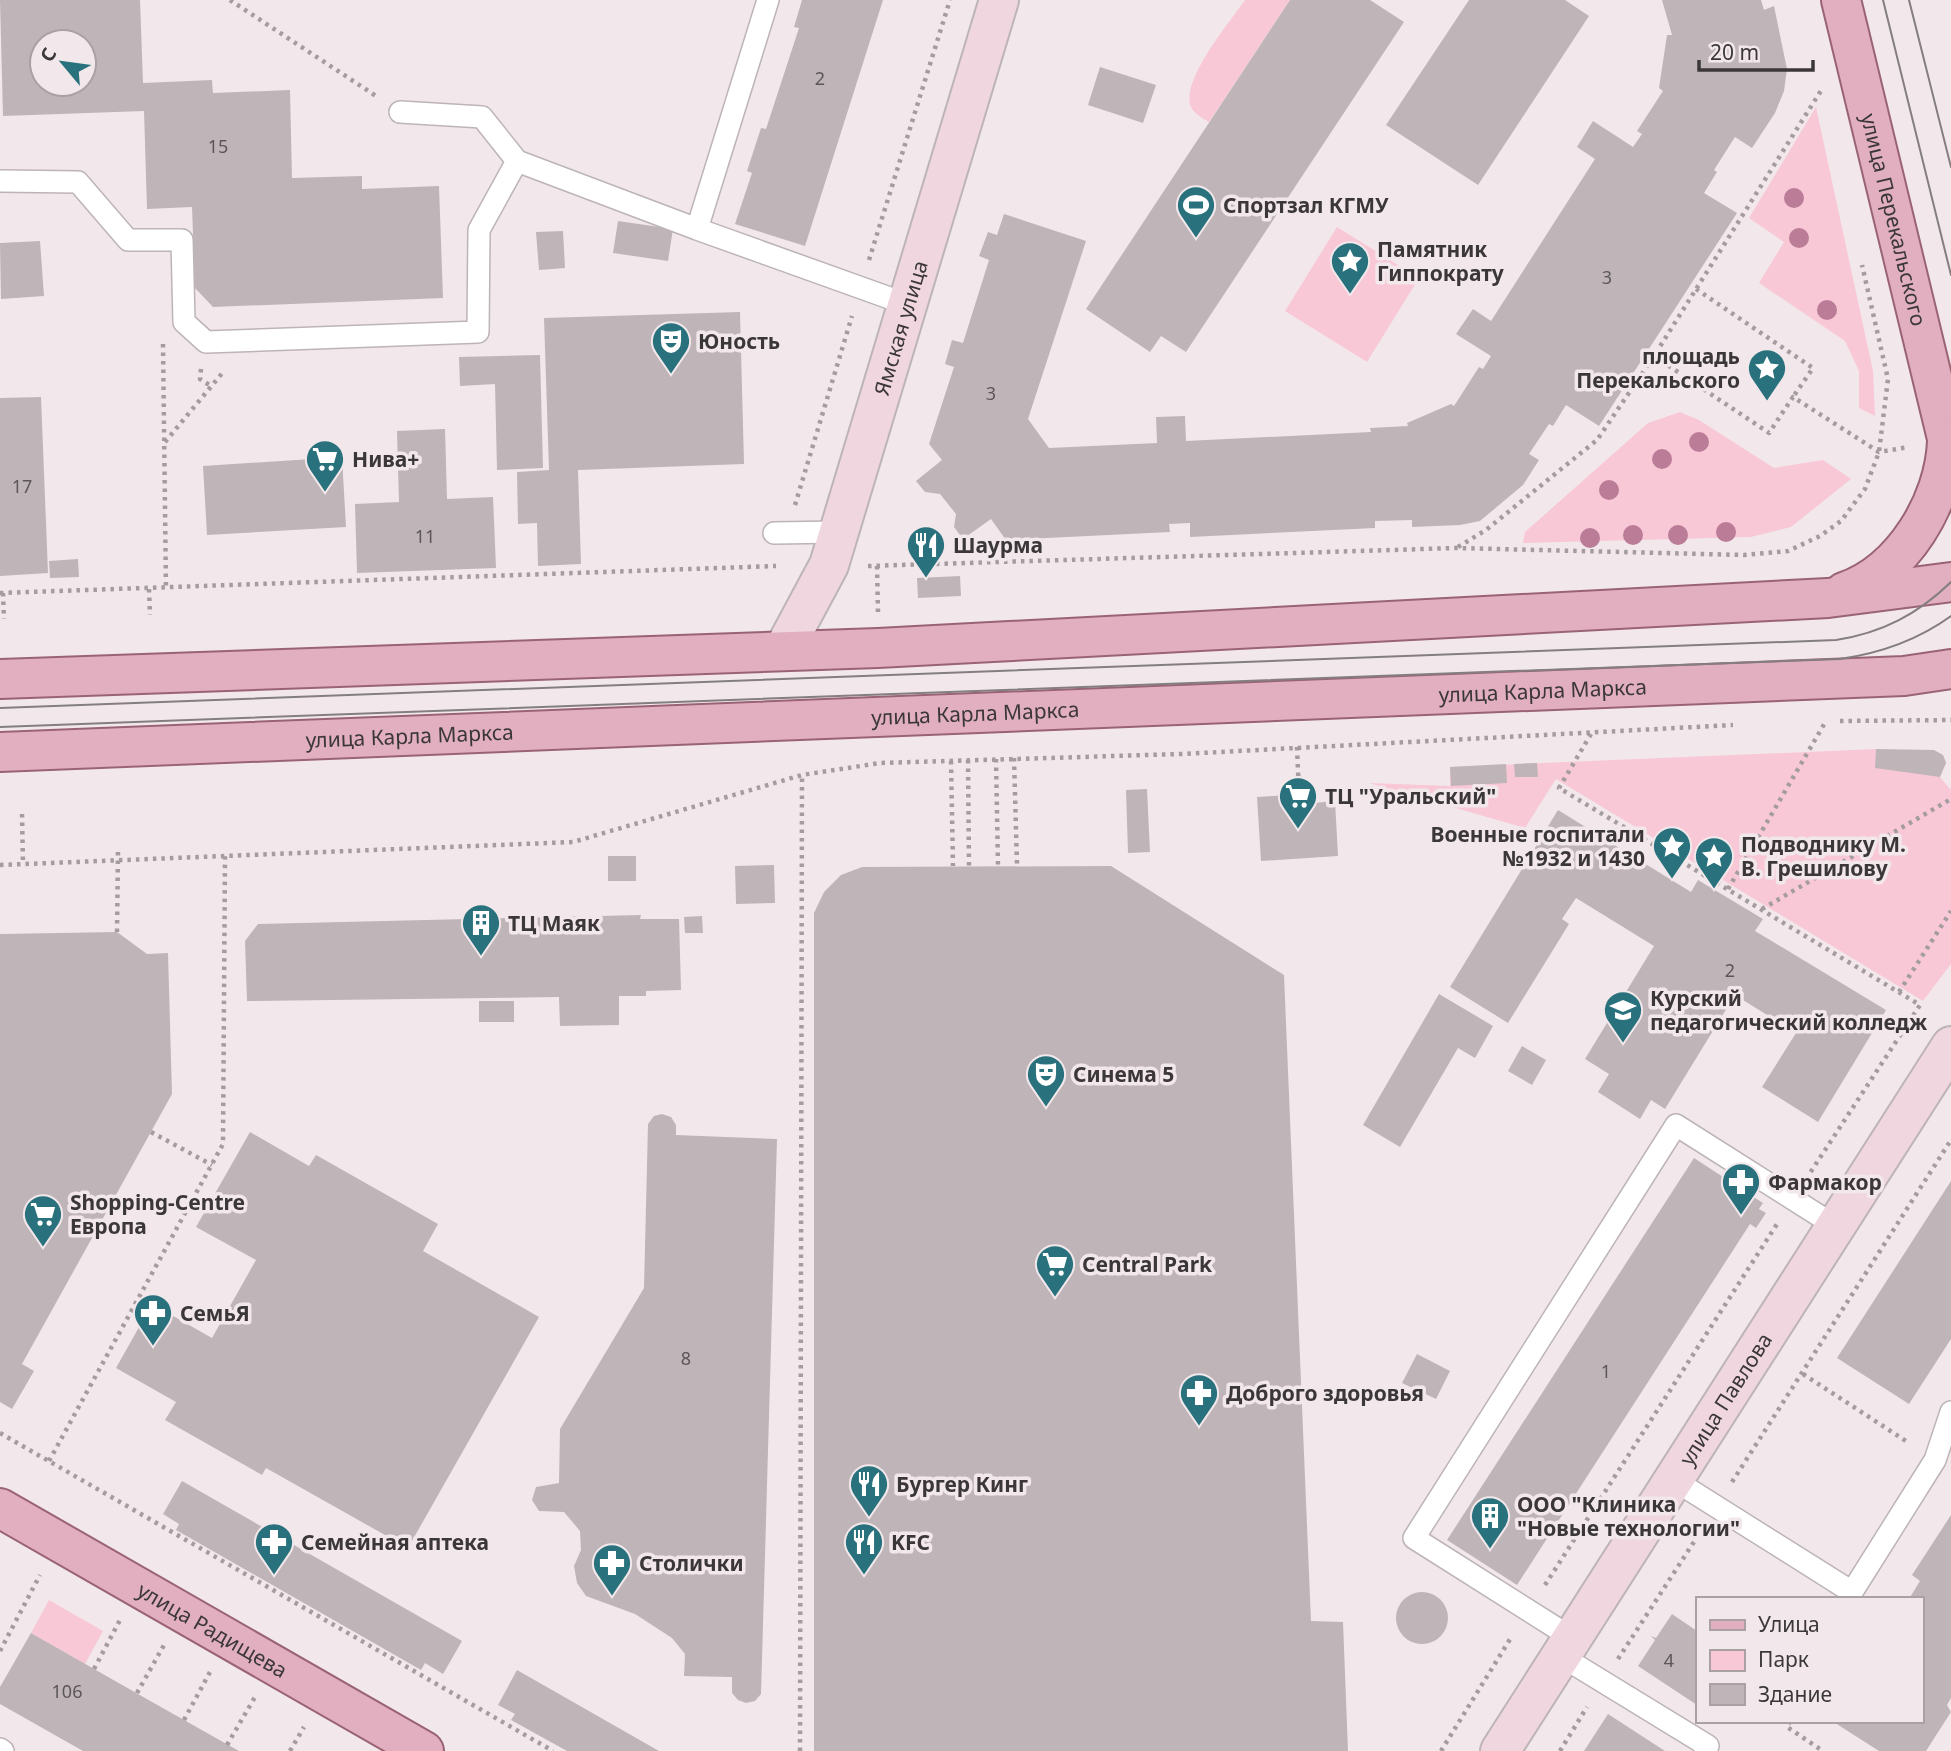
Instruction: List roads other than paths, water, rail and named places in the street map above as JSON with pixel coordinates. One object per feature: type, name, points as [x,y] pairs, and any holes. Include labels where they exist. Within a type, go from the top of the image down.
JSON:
[{"type":"main road","name":"Ямская улица","points":[[784,649],[834,549],[999,0]]},
{"type":"main road","name":"улица Перекальского","points":[[1841,0],[1949,448]]},
{"type":"main road","points":[[1828,598],[1850,590],[1868,579],[1895,557],[1918,531],[1942,484],[1949,448]]},
{"type":"main road","points":[[0,679],[784,649],[878,648],[1828,598],[1951,582]]},
{"type":"main road","points":[[1904,676],[1951,659]]},
{"type":"main road","name":"улица Карла Маркса","points":[[0,752],[1904,676],[1951,668]]},
{"type":"main road","name":"улица Павлова","points":[[1500,1751],[1951,1046]]},
{"type":"main road","name":"улица Радищева","points":[[0,1508],[424,1751]]},
{"type":"lane","points":[[697,229],[768,0]]},
{"type":"lane","points":[[400,112],[482,117],[517,161],[909,305]]},
{"type":"lane","points":[[0,181],[78,182],[128,240],[182,240],[184,322],[206,342],[251,341],[478,332],[479,230],[517,161]]},
{"type":"lane","points":[[774,533],[834,549]]},
{"type":"lane","points":[[1705,1751],[1708,1746],[1603,1683],[1529,1610],[1415,1538],[1676,1125],[1837,1227]]},
{"type":"lane","points":[[1674,1480],[1852,1592],[1936,1460],[1951,1412]]},
{"type":"tram line","points":[[1883,0],[1951,275]]},
{"type":"tram line","points":[[1909,0],[1951,167]]},
{"type":"tram line","points":[[0,708],[1836,640],[1884,627],[1912,613],[1951,582]]},
{"type":"tram line","points":[[0,727],[1840,659],[1898,644],[1926,632],[1951,616]]},
{"type":"place","name":"Спортзал КГМУ","points":[[1196,239]]},
{"type":"place","name":"Памятник Гиппократу","points":[[1350,295]]},
{"type":"place","name":"Юность","points":[[671,375]]},
{"type":"place","name":"площадь Перекальского","points":[[1767,402]]},
{"type":"place","name":"Нива+","points":[[325,493]]},
{"type":"place","name":"Шаурма","points":[[926,579]]},
{"type":"place","name":"ТЦ \"Уральский\"","points":[[1298,830]]},
{"type":"place","name":"Военные госпитали №1932 и 1430","points":[[1672,880]]},
{"type":"place","name":"Подводнику М. В. Грешилову","points":[[1714,890]]},
{"type":"place","name":"ТЦ Маяк","points":[[481,957]]},
{"type":"place","name":"Курский педагогический колледж","points":[[1623,1044]]},
{"type":"place","name":"Синема 5","points":[[1046,1108]]},
{"type":"place","name":"Фармакор","points":[[1741,1216]]},
{"type":"place","name":"Shopping-Centre Европа","points":[[43,1248]]},
{"type":"place","name":"Central Park","points":[[1055,1298]]},
{"type":"place","name":"СемьЯ","points":[[153,1347]]},
{"type":"place","name":"Доброго здоровья","points":[[1199,1427]]},
{"type":"place","name":"Бургер Кинг","points":[[869,1518]]},
{"type":"place","name":"ООО \"Клиника \"Новые технологии\"","points":[[1490,1550]]},
{"type":"place","name":"Семейная аптека","points":[[274,1576]]},
{"type":"place","name":"KFC","points":[[864,1576]]},
{"type":"place","name":"Столички","points":[[612,1597]]}]
